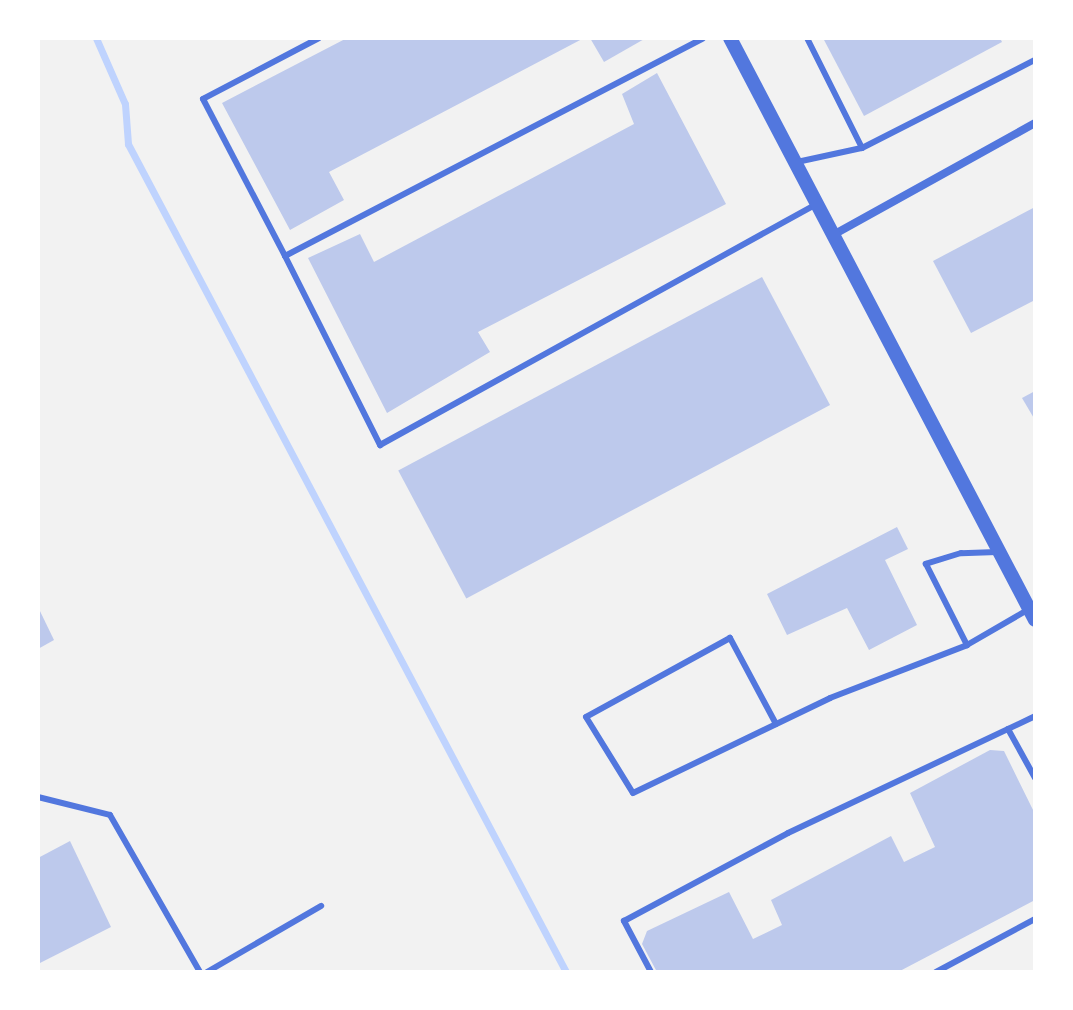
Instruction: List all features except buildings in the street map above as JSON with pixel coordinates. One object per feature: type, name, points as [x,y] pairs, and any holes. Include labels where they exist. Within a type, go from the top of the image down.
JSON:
[{"type":"street","points":[[730,38],[830,236],[1032,615]]},
{"type":"street","points":[[830,236],[1035,123]]},
{"type":"lane","points":[[319,38],[203,99],[380,445],[816,204]]},
{"type":"lane","points":[[285,256],[703,38]]},
{"type":"lane","points":[[807,38],[862,148]]},
{"type":"lane","points":[[795,163],[862,148],[1035,60]]},
{"type":"lane","points":[[967,645],[926,564],[961,553],[997,552]]},
{"type":"lane","points":[[776,724],[730,638],[586,717],[633,793],[776,724],[1032,615]]},
{"type":"lane","points":[[651,972],[624,921],[788,833],[1035,716]]},
{"type":"lane","points":[[1008,729],[1035,778]]},
{"type":"lane","points":[[38,797],[110,815],[200,972]]},
{"type":"lane","points":[[207,972],[321,906]]},
{"type":"lane","points":[[936,972],[1035,919]]},
{"type":"waterway","points":[[96,38],[125,104],[128,144],[566,972]]}]
